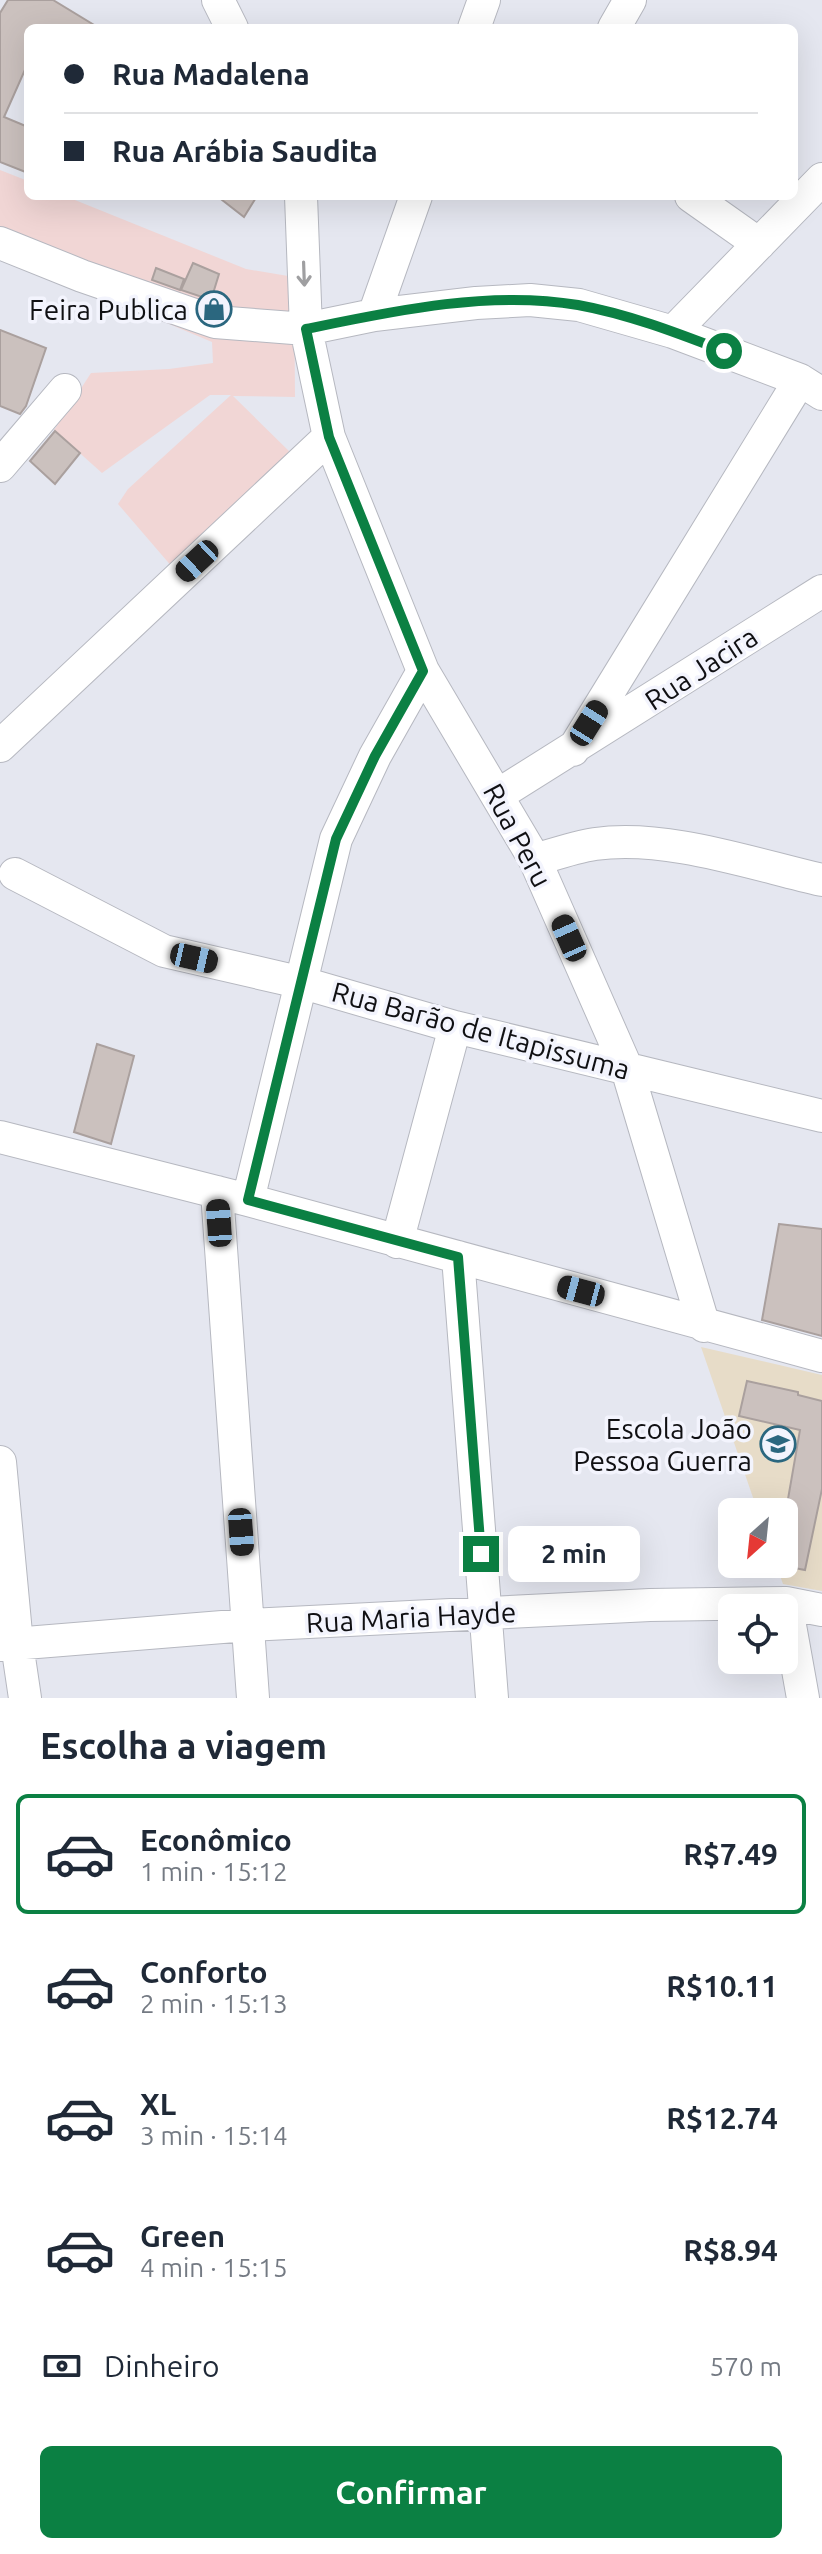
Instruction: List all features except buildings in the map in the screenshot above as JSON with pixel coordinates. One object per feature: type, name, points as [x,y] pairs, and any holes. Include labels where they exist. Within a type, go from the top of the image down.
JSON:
[{"type":"street","points":[[218,0],[230,24]]},
{"type":"street","points":[[475,24],[484,0]]},
{"type":"street","points":[[616,24],[630,0]]},
{"type":"street","points":[[673,332],[822,179]]},
{"type":"street","name":"Rua Peru","points":[[301,200],[306,329],[329,437],[423,671],[535,860],[627,1069],[704,1326]]},
{"type":"street","points":[[374,315],[415,200]]},
{"type":"street","points":[[697,200],[759,244]]},
{"type":"street","points":[[0,243],[187,315],[215,322],[306,329],[374,315],[476,303],[530,300],[579,305],[673,332],[811,387],[573,750]]},
{"type":"street","points":[[0,466],[65,390]]},
{"type":"street","points":[[0,746],[329,437]]},
{"type":"street","name":"Rua Jacira","points":[[498,795],[822,591]]},
{"type":"street","points":[[253,1698],[247,1625],[233,1196],[303,983],[336,839],[375,756],[423,671]]},
{"type":"street","points":[[535,860],[594,844],[638,842],[689,849],[822,880]]},
{"type":"street","name":"Rua Barão de Itapissuma","points":[[15,874],[164,951],[303,983],[455,1027],[822,1116]]},
{"type":"street","points":[[397,1242],[455,1027]]},
{"type":"street","points":[[0,1137],[233,1196],[822,1356]]},
{"type":"street","points":[[458,1257],[492,1698]]},
{"type":"street","points":[[0,1462],[8,1645],[25,1698]]},
{"type":"street","name":"Rua Maria Hayde","points":[[8,1645],[247,1625],[718,1604]]},
{"type":"street","name":"Rua Maria Hayde","points":[[798,1605],[822,1610]]},
{"type":"street","points":[[798,1670],[803,1698]]},
{"type":"shaded area","name":"Feira Publica","points":[[0,170],[24,179],[24,200],[75,200],[246,269],[294,277],[295,397],[233,396],[292,454],[173,568],[118,504],[128,489],[231,395],[210,395],[102,473],[54,430],[91,373],[213,363],[212,342],[0,253]]},
{"type":"shaded area","name":"Escola João Pessoa Guerra","points":[[701,1347],[822,1375],[822,1591],[783,1584],[781,1578],[798,1578],[798,1498],[753,1498]]},
{"type":"place","name":"Feira Publica","points":[[214,309]]},
{"type":"place","name":"Escola João Pessoa Guerra","points":[[778,1444]]},
{"type":"route","points":[[481,1554],[458,1257],[248,1200],[336,839],[375,756],[423,671],[329,437],[306,329],[374,315],[530,300],[579,305],[673,332],[724,351]]}]
